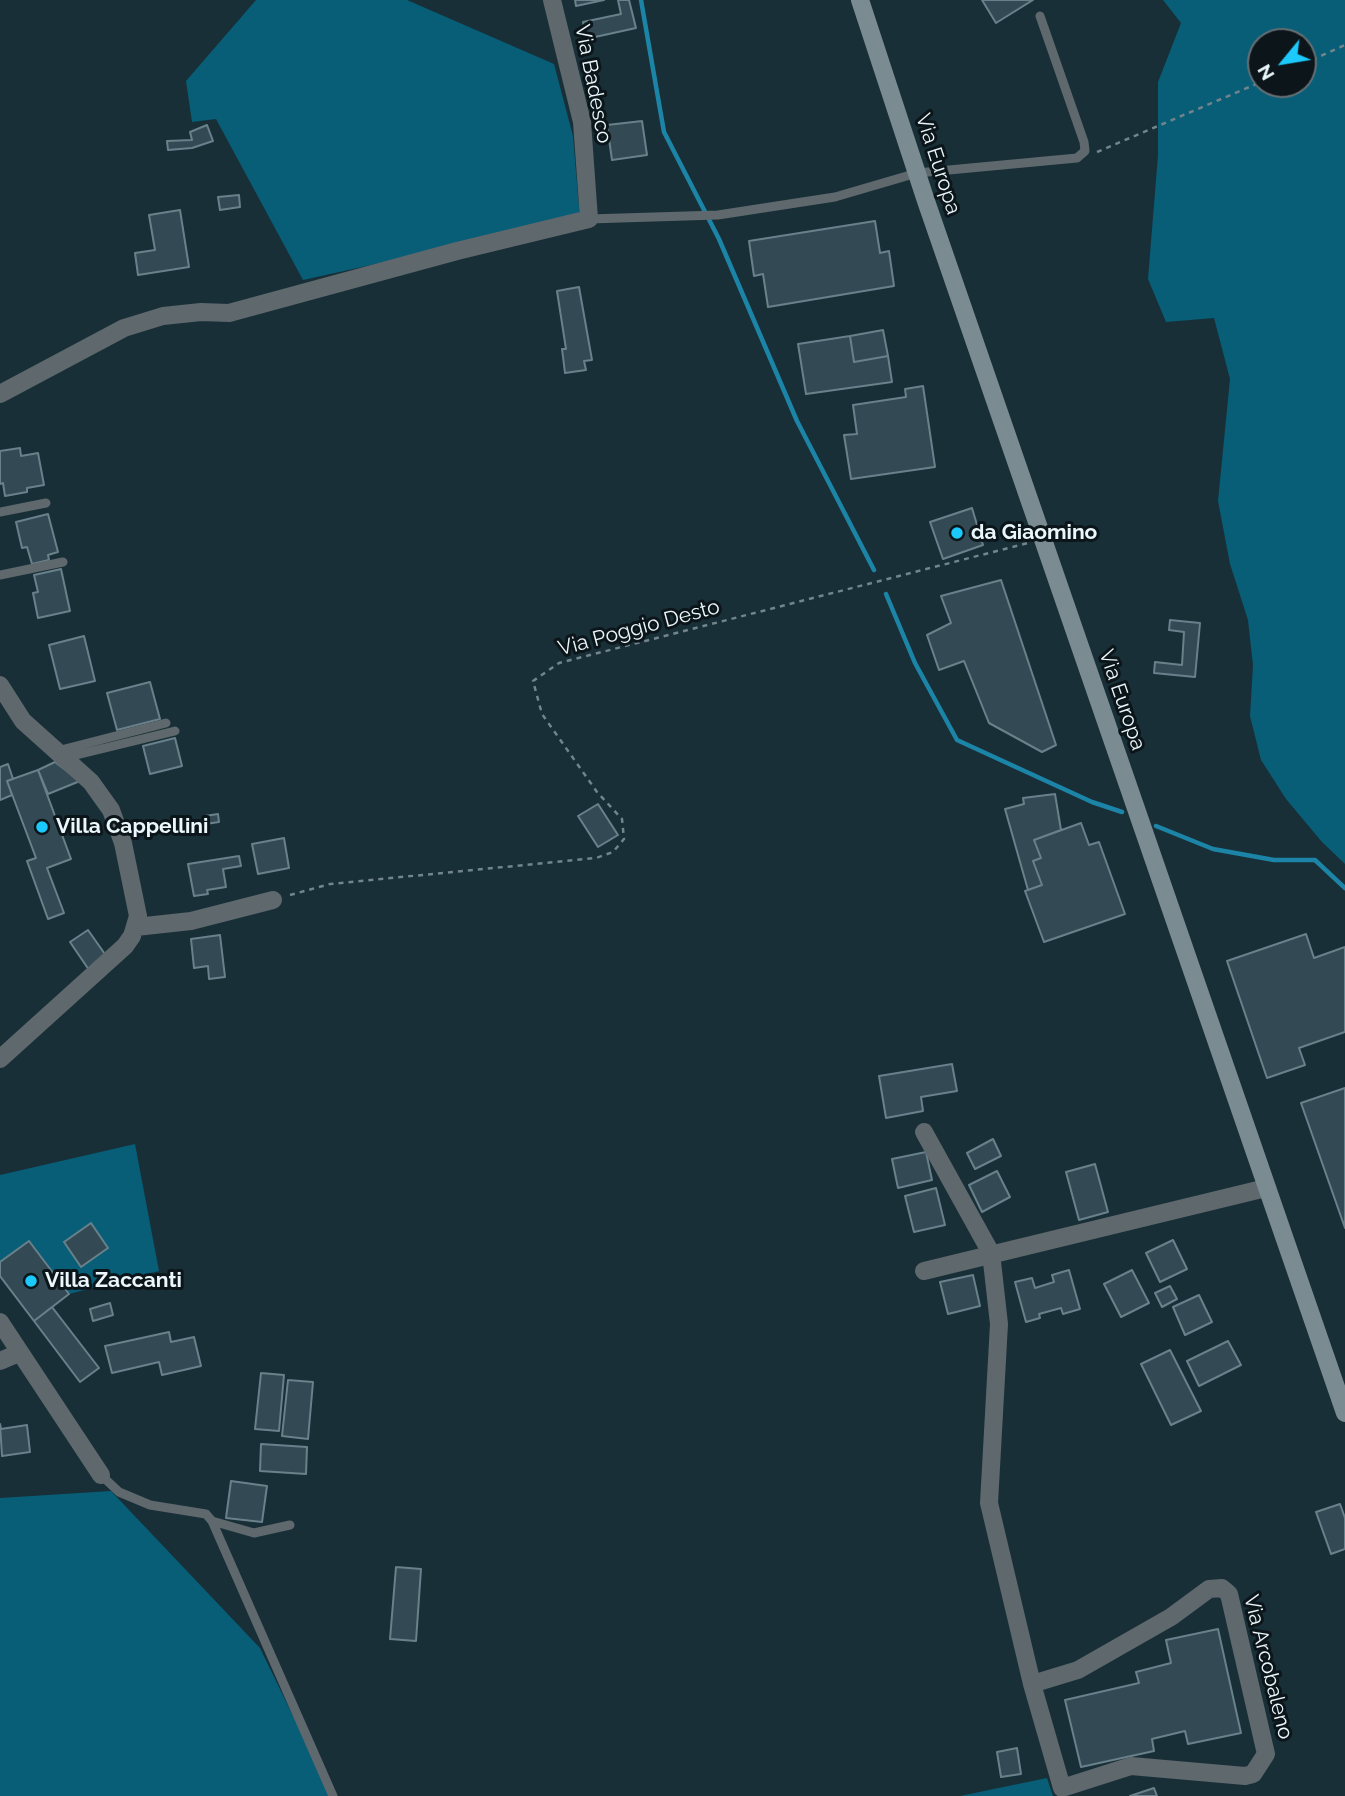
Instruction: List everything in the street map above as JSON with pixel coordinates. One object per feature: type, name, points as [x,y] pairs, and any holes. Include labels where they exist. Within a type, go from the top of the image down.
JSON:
[{"type":"main road","name":"Via Europa","points":[[860,0],[917,173],[1345,1413]]},
{"type":"street","name":"Via Badesco","points":[[552,0],[582,122],[589,219]]},
{"type":"street","points":[[0,394],[124,328],[163,316],[201,312],[229,313],[469,248],[589,219]]},
{"type":"street","points":[[0,685],[23,720],[91,782],[111,810],[123,843],[137,907],[136,927],[132,936],[115,955],[0,1059]]},
{"type":"street","points":[[136,927],[191,921],[273,900]]},
{"type":"street","name":"Via Arcobaleno","points":[[924,1132],[991,1253],[999,1324],[989,1503],[1032,1684],[1063,1792],[1131,1766],[1245,1776],[1253,1774],[1266,1754],[1229,1594],[1222,1588],[1209,1589],[1171,1616],[1078,1670],[1032,1684]]},
{"type":"street","points":[[924,1271],[1266,1188]]},
{"type":"street","points":[[0,1322],[101,1475]]},
{"type":"street","points":[[0,1361],[19,1353]]},
{"type":"lane","points":[[589,219],[718,215],[835,197],[917,173],[1077,158],[1085,151],[1084,142],[1040,16]]},
{"type":"lane","points":[[0,512],[46,503]]},
{"type":"lane","points":[[0,575],[62,562]]},
{"type":"lane","points":[[60,755],[166,723]]},
{"type":"lane","points":[[60,755],[175,731]]},
{"type":"lane","points":[[101,1475],[119,1492],[150,1505],[206,1514],[212,1521],[333,1796]]},
{"type":"lane","points":[[212,1521],[254,1533],[290,1525]]},
{"type":"path","points":[[1317,58],[1345,45]]},
{"type":"path","points":[[1085,151],[1094,153],[1247,88]]},
{"type":"path","name":"Via Poggio Desto","points":[[273,900],[330,884],[596,858],[613,852],[624,839],[622,819],[597,792],[542,714],[533,681],[559,663],[1043,539]]},
{"type":"shaded area","points":[[256,0],[407,0],[554,64],[573,136],[580,219],[303,280],[216,119],[192,122],[186,81]]},
{"type":"shaded area","points":[[1163,0],[1345,0],[1345,864],[1322,842],[1286,799],[1261,760],[1250,716],[1253,665],[1248,620],[1230,564],[1218,501],[1230,379],[1214,318],[1166,322],[1148,279],[1158,155],[1158,82],[1181,23]]},
{"type":"shaded area","points":[[135,1144],[159,1271],[69,1294],[29,1241],[0,1262],[0,1175]]},
{"type":"shaded area","points":[[111,1491],[260,1648],[332,1796],[0,1796],[0,1498]]},
{"type":"shaded area","points":[[1047,1778],[1053,1796],[960,1796]]},
{"type":"building","points":[[575,0],[604,0],[576,6]]},
{"type":"building","points":[[618,0],[629,0],[636,28],[586,39],[583,22],[621,14]]},
{"type":"building","points":[[982,0],[1033,0],[996,23]]},
{"type":"building","points":[[642,121],[647,155],[612,160],[607,125]]},
{"type":"building","points":[[207,125],[213,141],[192,148],[168,150],[167,141],[192,140],[190,132]]},
{"type":"building","points":[[239,195],[240,207],[220,210],[218,197]]},
{"type":"building","points":[[180,210],[189,267],[138,275],[135,253],[155,250],[149,215]]},
{"type":"building","points":[[875,221],[880,253],[889,251],[894,286],[768,307],[763,274],[754,276],[749,241]]},
{"type":"building","points":[[579,287],[592,360],[584,361],[586,370],[565,373],[562,349],[566,349],[557,291]]},
{"type":"building","points":[[883,330],[888,356],[854,362],[850,336]]},
{"type":"building","points":[[850,336],[854,362],[888,356],[892,382],[806,394],[798,344]]},
{"type":"building","points":[[923,386],[935,467],[851,479],[844,435],[857,434],[853,405],[906,397],[905,389]]},
{"type":"building","points":[[20,448],[21,456],[38,453],[44,485],[27,488],[27,492],[5,496],[3,483],[0,484],[0,451]]},
{"type":"building","name":"da Giaomino","points":[[972,508],[983,545],[943,559],[930,522]]},
{"type":"building","points":[[48,514],[58,552],[48,555],[49,560],[32,564],[27,547],[22,548],[16,522]]},
{"type":"building","points":[[61,569],[70,611],[38,618],[33,593],[38,592],[34,575]]},
{"type":"building","points":[[1001,580],[1056,745],[1042,752],[989,723],[964,661],[939,670],[927,635],[951,623],[941,596]]},
{"type":"building","points":[[1170,620],[1200,623],[1195,677],[1154,673],[1155,662],[1182,665],[1184,632],[1169,630]]},
{"type":"building","points":[[84,636],[95,681],[60,689],[49,645]]},
{"type":"building","points":[[150,682],[160,719],[117,730],[107,693]]},
{"type":"building","points":[[175,738],[182,766],[150,774],[143,746]]},
{"type":"building","points":[[55,762],[80,781],[48,794],[38,770]]},
{"type":"building","points":[[8,764],[13,779],[7,781],[12,795],[0,800],[0,767]]},
{"type":"building","name":"Villa Cappellini","points":[[38,770],[71,859],[47,868],[64,913],[48,919],[27,861],[36,858],[7,781]]},
{"type":"building","points":[[1055,794],[1061,830],[1034,840],[1041,858],[1033,861],[1042,885],[1028,890],[1005,809],[1024,804],[1023,798]]},
{"type":"building","points":[[598,804],[618,835],[598,847],[578,816]]},
{"type":"building","points":[[218,814],[219,822],[206,824],[205,816]]},
{"type":"building","points":[[1081,823],[1089,845],[1099,842],[1125,914],[1044,942],[1025,891],[1042,885],[1033,861],[1041,858],[1034,840]]},
{"type":"building","points":[[284,838],[289,868],[258,874],[252,844]]},
{"type":"building","points":[[239,856],[241,866],[223,869],[226,887],[207,890],[208,894],[194,896],[188,864]]},
{"type":"building","points":[[88,930],[107,957],[89,970],[70,942]]},
{"type":"building","points":[[1306,934],[1314,958],[1345,947],[1345,1032],[1299,1048],[1305,1065],[1267,1078],[1227,961]]},
{"type":"building","points":[[220,935],[225,977],[209,979],[208,966],[194,968],[191,939]]},
{"type":"building","points":[[952,1064],[957,1091],[921,1097],[923,1111],[886,1118],[879,1076]]},
{"type":"building","points":[[1345,1088],[1345,1228],[1301,1103]]},
{"type":"building","points":[[993,1139],[1001,1156],[975,1169],[967,1153]]},
{"type":"building","points":[[926,1152],[932,1180],[898,1188],[892,1159]]},
{"type":"building","points":[[1095,1164],[1108,1212],[1079,1220],[1066,1172]]},
{"type":"building","points":[[997,1171],[1010,1197],[982,1212],[969,1185]]},
{"type":"building","points":[[936,1188],[945,1225],[914,1232],[905,1196]]},
{"type":"building","points":[[91,1223],[108,1248],[81,1267],[64,1242]]},
{"type":"building","points":[[1173,1240],[1187,1269],[1160,1282],[1146,1253]]},
{"type":"building","name":"Villa Zaccanti","points":[[29,1241],[69,1294],[34,1321],[0,1276],[0,1262]]},
{"type":"building","points":[[1069,1270],[1080,1309],[1063,1314],[1061,1308],[1039,1314],[1040,1318],[1026,1322],[1015,1282],[1032,1278],[1035,1288],[1054,1282],[1052,1275]]},
{"type":"building","points":[[1132,1270],[1149,1303],[1121,1317],[1104,1284]]},
{"type":"building","points":[[973,1275],[980,1306],[948,1314],[940,1282]]},
{"type":"building","points":[[1170,1286],[1177,1299],[1162,1307],[1155,1293]]},
{"type":"building","points":[[1199,1295],[1212,1322],[1185,1335],[1173,1307]]},
{"type":"building","points":[[110,1303],[113,1315],[93,1321],[90,1309]]},
{"type":"building","points":[[52,1307],[99,1368],[80,1382],[34,1321]]},
{"type":"building","points":[[169,1332],[171,1342],[194,1337],[201,1366],[162,1375],[159,1362],[112,1373],[105,1346]]},
{"type":"building","points":[[1228,1341],[1241,1365],[1199,1386],[1187,1361]]},
{"type":"building","points":[[1170,1350],[1201,1411],[1171,1425],[1141,1364]]},
{"type":"building","points":[[261,1373],[284,1375],[279,1431],[255,1429]]},
{"type":"building","points":[[288,1380],[313,1382],[308,1439],[282,1436]]},
{"type":"building","points":[[0,1424],[1,1429],[27,1425],[30,1452],[2,1456]]},
{"type":"building","points":[[261,1444],[307,1447],[306,1474],[260,1471]]},
{"type":"building","points":[[231,1481],[267,1486],[262,1522],[226,1518]]},
{"type":"building","points":[[1340,1504],[1345,1518],[1345,1549],[1331,1554],[1316,1512]]},
{"type":"building","points":[[396,1567],[421,1569],[416,1641],[390,1639]]},
{"type":"building","points":[[1218,1629],[1241,1733],[1188,1744],[1185,1731],[1152,1739],[1154,1751],[1081,1767],[1065,1700],[1139,1683],[1136,1672],[1171,1663],[1166,1640]]},
{"type":"building","points":[[1017,1748],[1021,1774],[1001,1777],[997,1752]]},
{"type":"building","points":[[1154,1788],[1157,1796],[1130,1796]]},
{"type":"waterway","points":[[641,0],[664,132],[719,239],[797,421],[874,570]]},
{"type":"waterway","points":[[886,594],[915,663],[957,740],[1092,802],[1122,812]]},
{"type":"waterway","points":[[1156,826],[1213,849],[1274,860],[1315,860],[1345,888]]},
{"type":"place","name":"da Giaomino","points":[[957,533]]},
{"type":"place","name":"Villa Cappellini","points":[[42,827]]},
{"type":"place","name":"Villa Zaccanti","points":[[31,1281]]}]
